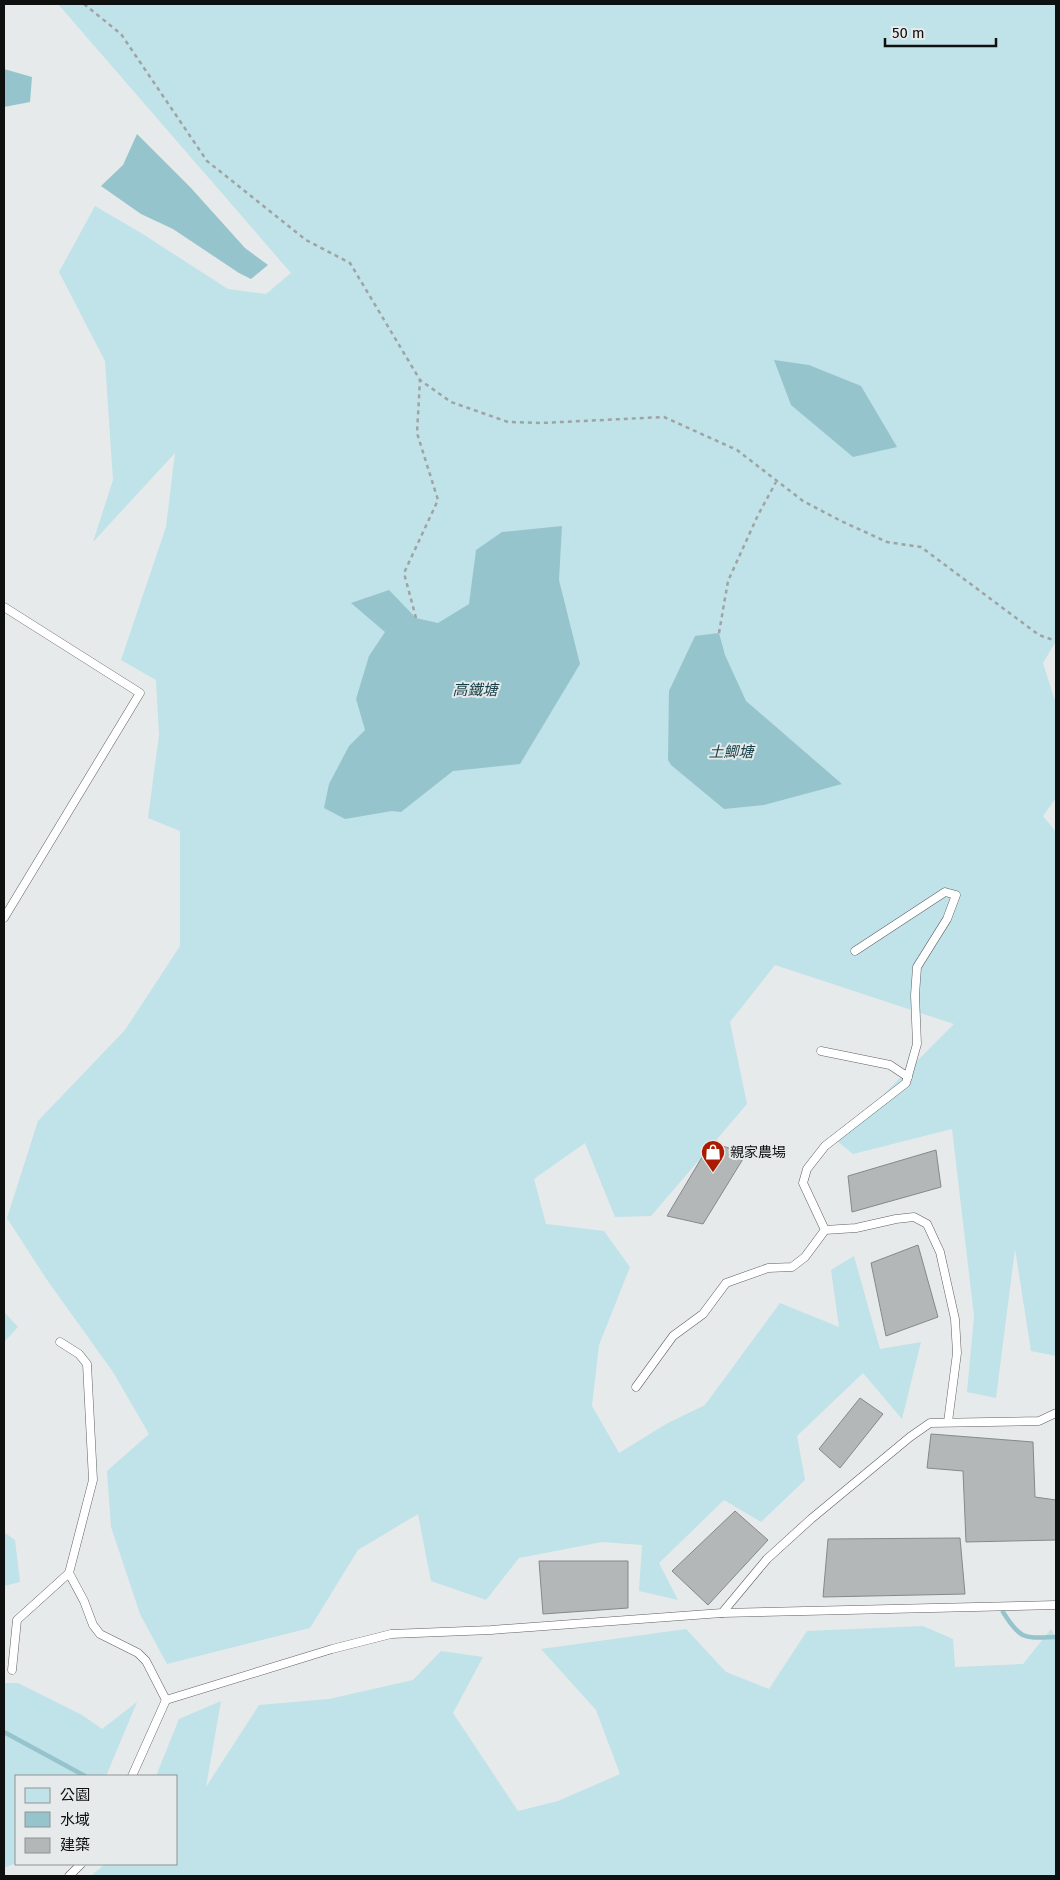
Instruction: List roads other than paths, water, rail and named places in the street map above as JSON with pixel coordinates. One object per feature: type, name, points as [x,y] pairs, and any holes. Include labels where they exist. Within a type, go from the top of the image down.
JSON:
[{"type":"lane","points":[[4,608],[140,693],[4,918]]},
{"type":"lane","points":[[825,1230],[803,1183],[807,1169],[825,1146],[906,1083],[917,1044],[915,995],[917,967],[947,919],[956,895],[946,892],[855,951]]},
{"type":"lane","points":[[821,1051],[890,1065],[908,1077]]},
{"type":"lane","points":[[636,1387],[673,1336],[704,1314],[726,1283],[768,1268],[792,1266],[805,1256],[825,1230],[856,1228],[914,1217],[927,1224],[940,1252],[955,1319],[957,1353],[948,1422]]},
{"type":"lane","points":[[12,1670],[17,1620],[69,1573],[93,1480],[87,1364],[79,1354],[60,1342]]},
{"type":"lane","points":[[722,1613],[767,1560],[811,1519],[916,1432],[930,1423],[1039,1421],[1056,1413]]},
{"type":"lane","points":[[69,1573],[84,1601],[93,1625],[100,1634],[138,1653],[146,1661],[166,1700]]},
{"type":"lane","points":[[132,1775],[166,1700],[332,1649],[391,1634],[492,1630],[722,1613],[1056,1605]]},
{"type":"lane","points":[[69,1876],[79,1865]]},
{"type":"water","points":[[4,69],[32,77],[30,102],[4,107]]},
{"type":"water","points":[[137,134],[191,188],[245,248],[268,265],[251,279],[173,229],[141,214],[101,186],[123,165]]},
{"type":"water","points":[[774,360],[809,365],[861,386],[897,447],[853,457],[791,405]]},
{"type":"water","name":"高鐵塘","points":[[562,526],[559,580],[580,664],[520,764],[453,771],[401,812],[392,811],[345,819],[324,808],[329,784],[349,746],[365,730],[356,699],[369,656],[385,632],[351,603],[389,590],[416,618],[438,623],[469,604],[476,550],[502,532]]},
{"type":"water","name":"土鯽塘","points":[[719,633],[725,655],[746,701],[842,784],[764,805],[724,809],[671,765],[668,760],[669,691],[695,636]]},
{"type":"waterway","points":[[1003,1612],[1015,1628],[1025,1636],[1037,1638],[1056,1637]]},
{"type":"waterway","points":[[4,1732],[83,1775]]},
{"type":"place","name":"親家農場","points":[[713,1173]]}]
